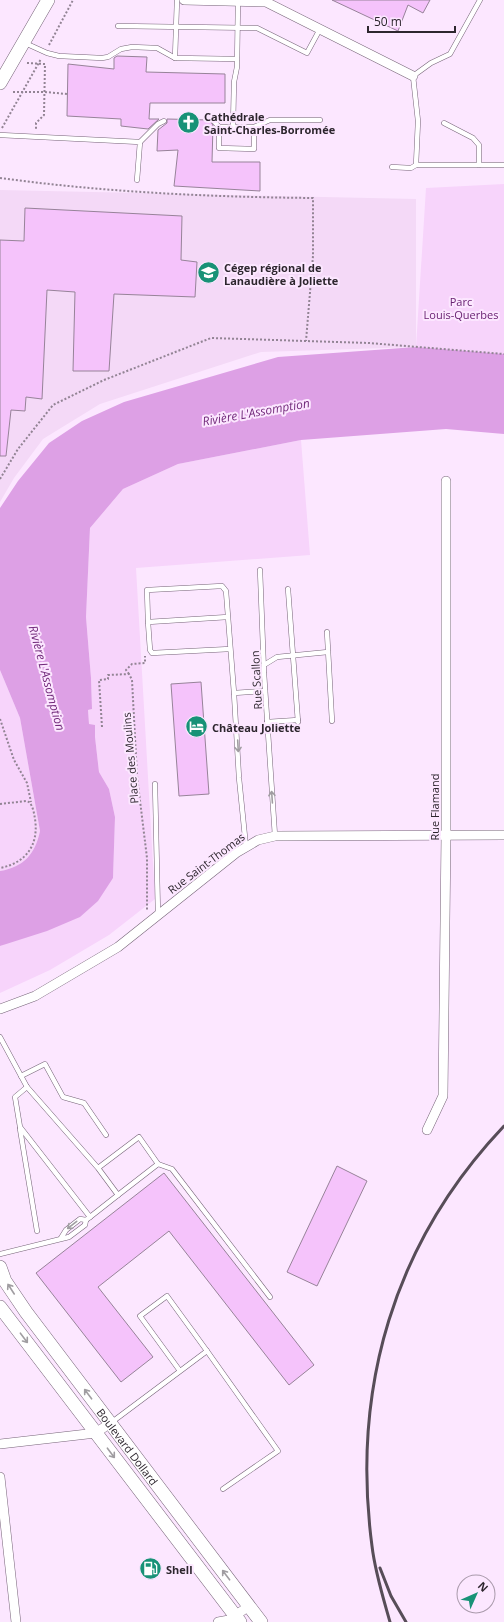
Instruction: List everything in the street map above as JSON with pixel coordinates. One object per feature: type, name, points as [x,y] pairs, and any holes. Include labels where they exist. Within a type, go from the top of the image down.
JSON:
[{"type":"main road","points":[[0,83],[48,0]]},
{"type":"main road","name":"Boulevard Dollard","points":[[0,1267],[5,1281],[26,1312],[261,1622]]},
{"type":"main road","name":"Boulevard Dollard","points":[[0,1307],[238,1619]]},
{"type":"street","points":[[184,0],[266,2],[413,76]]},
{"type":"street","name":"Rue Flamand","points":[[427,1130],[443,1096],[446,835],[446,481]]},
{"type":"street","name":"Rue Saint-Thomas","points":[[0,1009],[35,996],[118,947],[236,853],[258,840],[275,836],[504,834]]},
{"type":"street","points":[[0,1444],[96,1433],[110,1423]]},
{"type":"street","points":[[0,1477],[16,1622]]},
{"type":"street","points":[[218,1622],[238,1619],[249,1606]]},
{"type":"lane","points":[[175,58],[177,0]]},
{"type":"lane","points":[[416,164],[418,121],[413,76],[431,63],[450,54],[480,0]]},
{"type":"lane","points":[[233,127],[234,82],[237,58],[238,1]]},
{"type":"lane","points":[[118,26],[257,28],[306,53],[320,29]]},
{"type":"lane","points":[[23,42],[44,52],[59,56],[102,58],[108,57],[121,49],[132,46],[157,48],[175,58],[237,58]]},
{"type":"lane","points":[[137,180],[140,142],[164,120]]},
{"type":"lane","points":[[213,120],[219,127],[219,148],[254,149],[254,127]]},
{"type":"lane","points":[[219,127],[254,127],[270,120],[320,120]]},
{"type":"lane","points":[[444,123],[473,138],[479,144],[479,165]]},
{"type":"lane","points":[[0,135],[140,142]]},
{"type":"lane","points":[[392,167],[411,168],[416,164],[504,165]]},
{"type":"lane","name":"Rue Scallon","points":[[260,570],[265,691],[275,836]]},
{"type":"lane","points":[[230,648],[152,653],[150,650],[147,590],[222,586],[226,592],[234,693],[239,778],[246,847]]},
{"type":"lane","points":[[267,722],[298,721],[288,589]]},
{"type":"lane","points":[[148,622],[228,617]]},
{"type":"lane","points":[[327,632],[332,720]]},
{"type":"lane","points":[[264,665],[277,656],[328,652]]},
{"type":"lane","points":[[234,693],[265,691]]},
{"type":"lane","points":[[155,784],[158,915]]},
{"type":"lane","points":[[0,1037],[27,1086],[98,1168],[118,1195]]},
{"type":"lane","points":[[21,1076],[44,1064],[63,1097],[84,1103],[106,1135]]},
{"type":"lane","points":[[27,1086],[15,1097],[37,1231]]},
{"type":"lane","points":[[20,1127],[88,1218]]},
{"type":"lane","points":[[98,1168],[139,1138],[158,1164],[172,1169],[270,1297]]},
{"type":"lane","points":[[0,1254],[69,1237],[85,1225],[88,1218],[158,1164]]},
{"type":"lane","points":[[62,1238],[66,1230],[80,1219],[88,1218]]},
{"type":"lane","points":[[180,1371],[140,1316],[167,1296],[278,1451],[223,1489]]},
{"type":"lane","points":[[110,1423],[207,1351]]},
{"type":"path","points":[[0,131],[73,0]]},
{"type":"path","points":[[27,63],[45,64],[44,115],[36,123],[36,131]]},
{"type":"path","points":[[12,92],[67,94]]},
{"type":"path","points":[[0,178],[125,191],[261,198],[313,198],[313,256],[306,341]]},
{"type":"path","points":[[0,479],[18,450],[53,405],[104,380],[211,338],[369,343],[504,354]]},
{"type":"path","points":[[102,727],[99,680],[108,679],[108,675],[129,674],[126,670],[132,664],[145,663],[144,653],[152,653]]},
{"type":"path","name":"Place des Moulins","points":[[129,674],[132,680],[137,776],[147,858],[147,924]]},
{"type":"path","points":[[0,719],[14,760],[27,783],[36,831],[34,842],[29,851],[21,860],[14,864],[0,868]]},
{"type":"path","points":[[0,804],[26,801],[31,804]]},
{"type":"shaded area","name":"Cégep régional de Lanaudière à Joliette","points":[[0,190],[416,199],[416,347],[261,352],[100,404],[43,439],[14,478],[0,502]]},
{"type":"green space","name":"Parc Louis-Querbes","points":[[504,184],[504,354],[416,347],[426,188]]},
{"type":"green space","points":[[301,440],[310,555],[136,568],[155,899],[109,935],[50,970],[0,993],[0,946],[113,878],[115,817],[109,789],[99,772],[95,725],[89,725],[88,710],[92,709],[86,617],[90,528],[123,489],[178,464]]},
{"type":"green space","points":[[0,670],[20,718],[40,831],[35,846],[22,863],[0,871]]},
{"type":"water","name":"Rivière L'Assomption","points":[[416,347],[504,354],[504,434],[446,429],[301,440],[178,464],[123,489],[90,528],[86,617],[92,709],[88,710],[89,724],[95,725],[99,772],[109,789],[115,817],[113,878],[98,901],[80,917],[47,931],[0,946],[0,871],[16,866],[27,858],[35,846],[40,831],[20,718],[0,670],[0,508],[18,481],[49,443],[82,421],[124,402],[278,357]]},
{"type":"building","points":[[332,0],[430,0],[423,13],[408,5],[398,31]]},
{"type":"building","points":[[117,56],[147,57],[146,72],[225,74],[225,103],[150,103],[149,119],[159,119],[148,129],[121,126],[121,119],[67,116],[68,64],[114,69],[114,58]]},
{"type":"building","points":[[167,119],[209,120],[213,125],[212,162],[260,162],[260,191],[174,186],[178,150],[157,151],[158,130],[167,123]]},
{"type":"building","points":[[25,208],[182,216],[181,260],[197,262],[195,297],[114,294],[109,371],[73,371],[75,292],[47,290],[42,399],[26,397],[25,411],[11,410],[6,456],[0,456],[0,240],[24,241]]},
{"type":"building","points":[[201,682],[209,794],[179,796],[171,684]]},
{"type":"building","points":[[337,1166],[367,1181],[317,1286],[287,1272]]},
{"type":"building","points":[[164,1173],[314,1365],[289,1385],[169,1231],[98,1287],[153,1357],[121,1382],[36,1273]]},
{"type":"railway","points":[[390,1622],[373,1556],[367,1487],[368,1430],[376,1374],[389,1320],[408,1268],[434,1218],[466,1171],[504,1126]]},
{"type":"railway","points":[[380,1568],[391,1596],[406,1622]]},
{"type":"place","name":"Cathédrale Saint-Charles-Borromée","points":[[188,122]]},
{"type":"place","name":"Cégep régional de Lanaudière à Joliette","points":[[208,273]]},
{"type":"place","name":"Château Joliette","points":[[196,727]]},
{"type":"place","name":"Shell","points":[[151,1569]]}]
